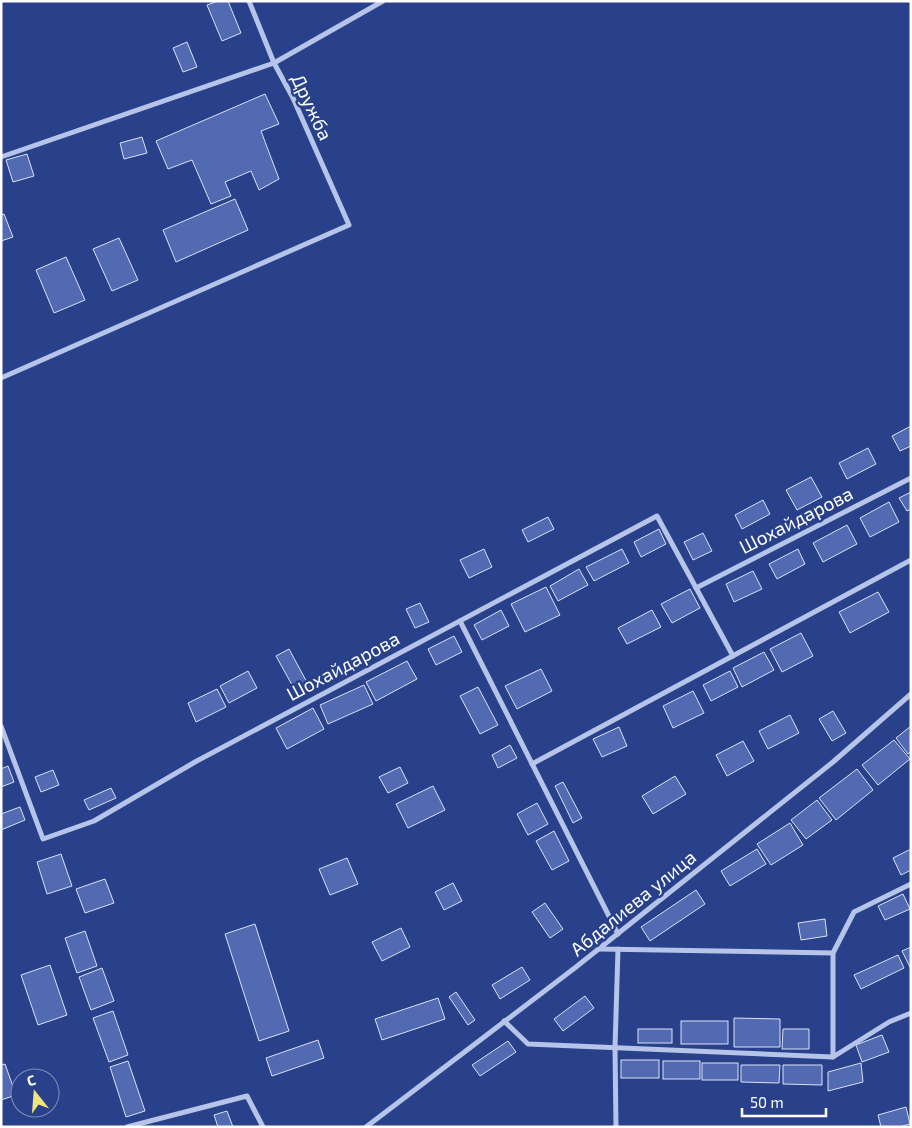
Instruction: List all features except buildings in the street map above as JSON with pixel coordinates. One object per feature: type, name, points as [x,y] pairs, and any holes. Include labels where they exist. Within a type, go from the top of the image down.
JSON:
[{"type":"street","name":"Дружба","points":[[1,378],[349,225],[293,98],[274,63],[249,1]]},
{"type":"street","points":[[1,157],[274,63],[383,1]]},
{"type":"street","name":"Шохайдарова","points":[[1,726],[42,839],[94,821],[195,762],[657,516],[696,588],[911,478]]},
{"type":"street","points":[[532,764],[911,560]]},
{"type":"street","points":[[696,588],[732,656]]},
{"type":"street","points":[[460,621],[618,934]]},
{"type":"street","name":"Абдалиева улица","points":[[366,1127],[618,934],[833,762],[911,694]]},
{"type":"street","points":[[833,1056],[834,953],[854,912],[911,884]]},
{"type":"street","points":[[599,949],[834,953]]},
{"type":"street","points":[[616,1127],[615,1048],[618,949]]},
{"type":"street","points":[[504,1022],[528,1044],[833,1056],[889,1022],[911,1013]]},
{"type":"street","points":[[127,1127],[247,1096],[263,1127]]}]
